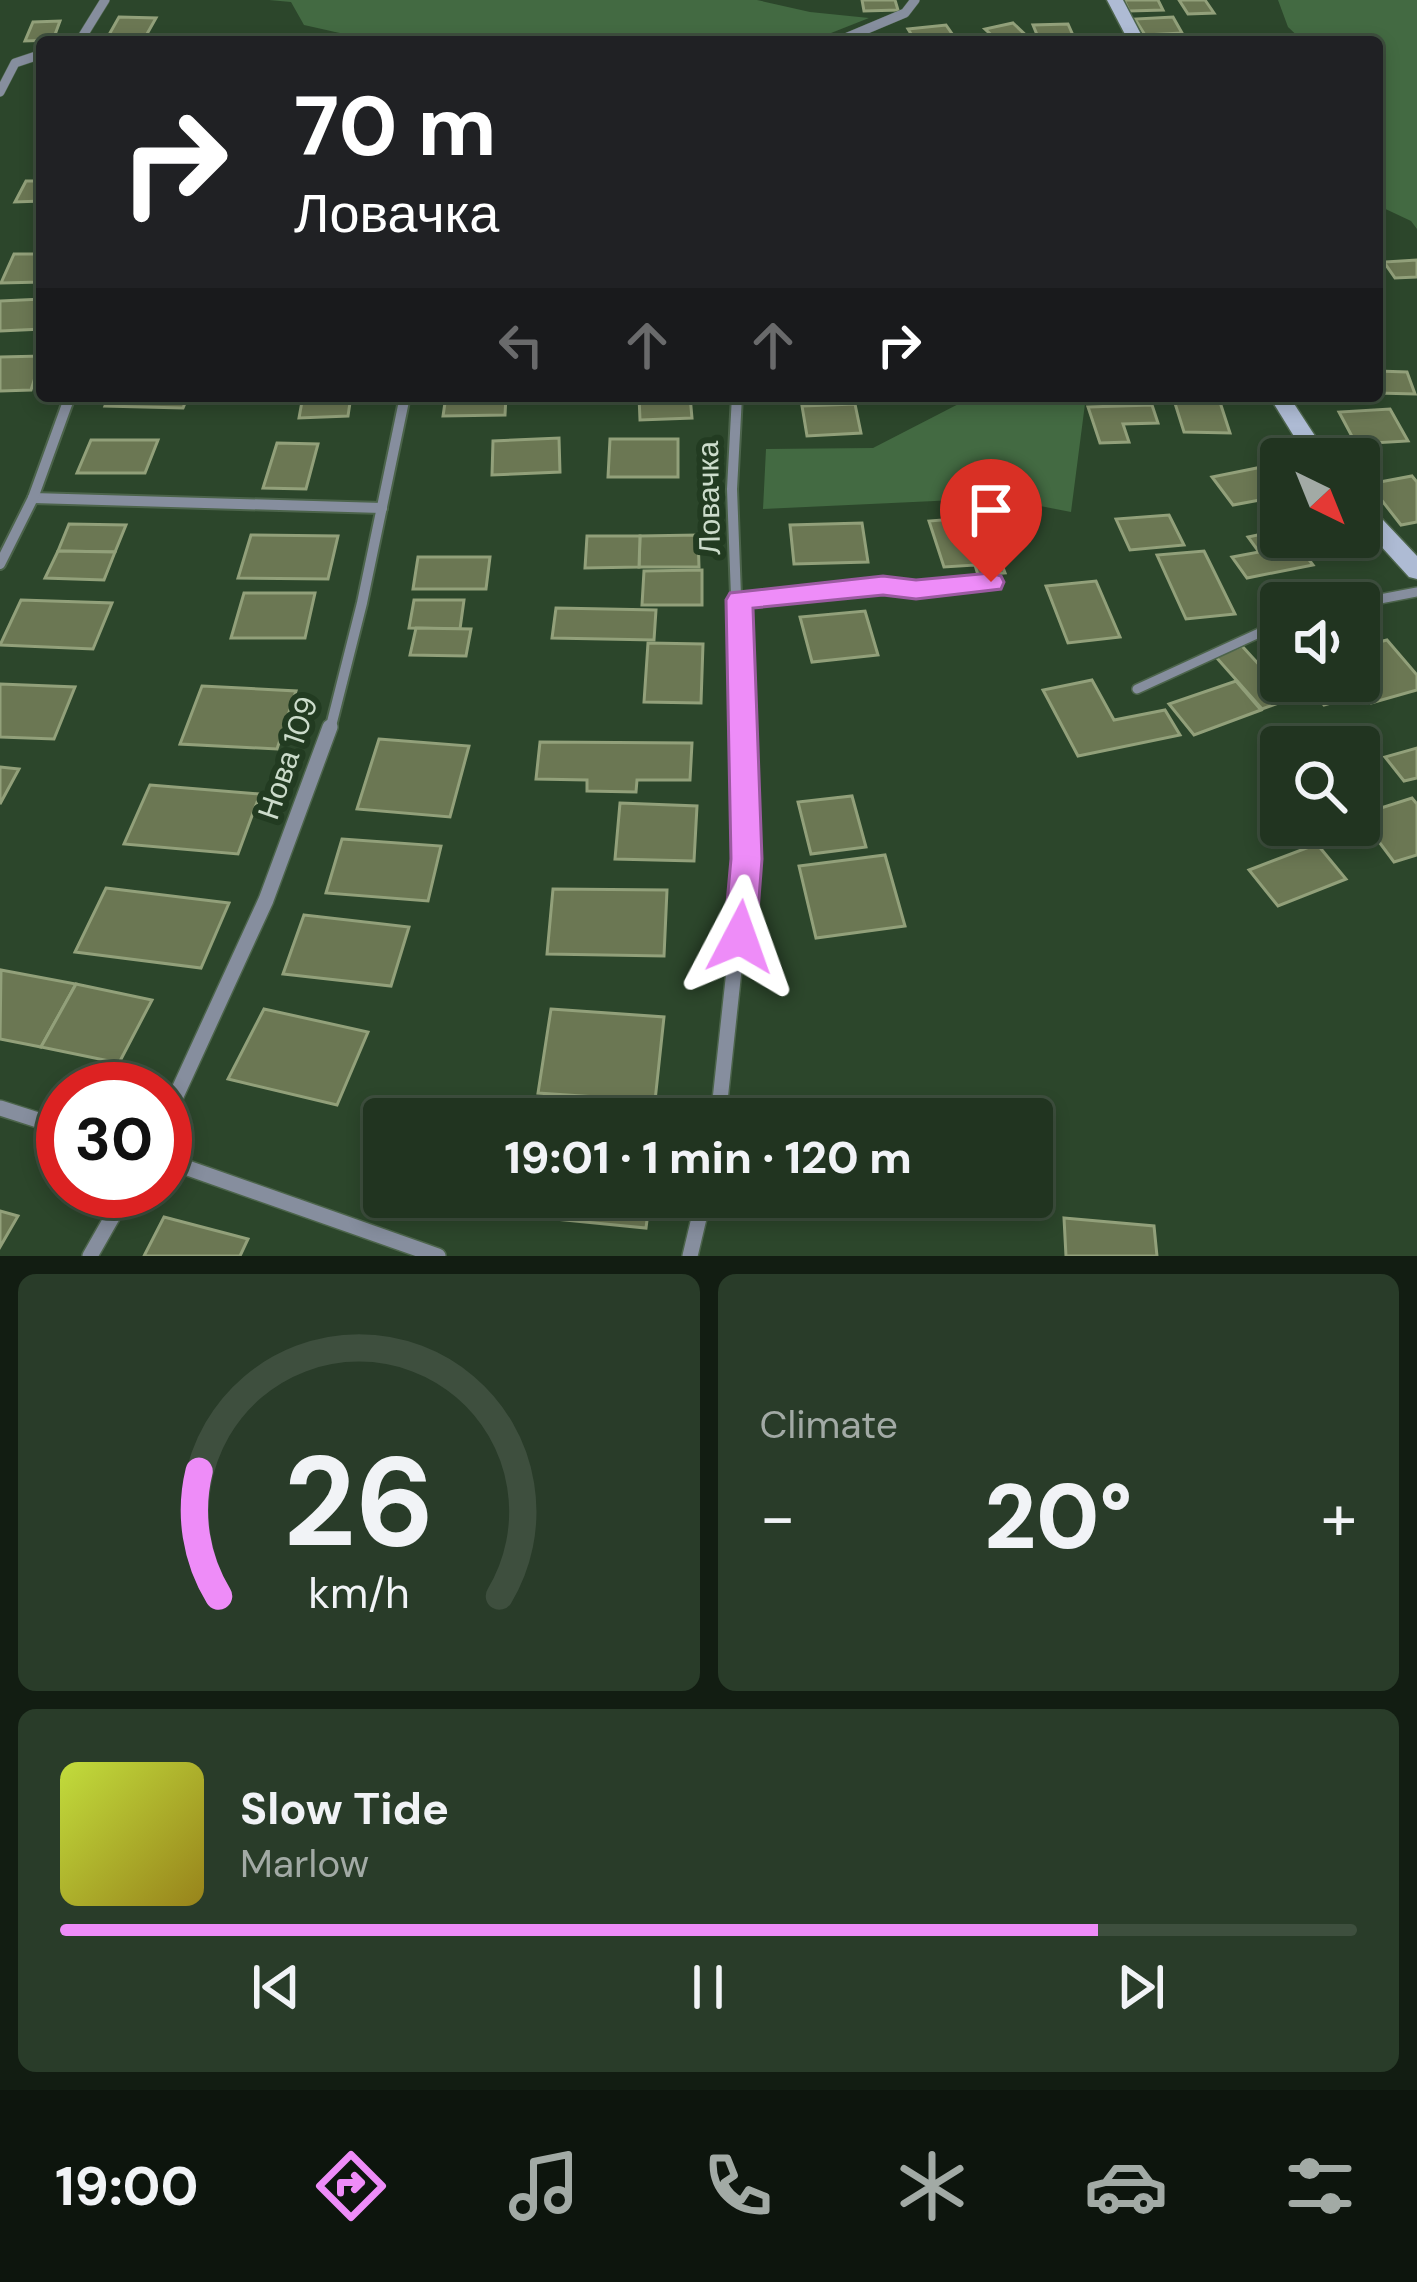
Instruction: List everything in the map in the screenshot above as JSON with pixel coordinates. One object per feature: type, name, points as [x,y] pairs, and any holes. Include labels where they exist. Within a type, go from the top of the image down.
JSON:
[{"type":"street","points":[[83,36],[105,0]]},
{"type":"street","points":[[850,36],[905,13],[915,0]]},
{"type":"street","points":[[1115,0],[1134,36]]},
{"type":"street","points":[[0,92],[15,63],[36,56]]},
{"type":"street","points":[[0,564],[32,498],[68,402]]},
{"type":"street","name":"Нова 109","points":[[191,1062],[273,878],[321,749],[345,674],[404,402]]},
{"type":"street","name":"Ловачка","points":[[721,1098],[746,859],[732,488],[736,402]]},
{"type":"street","points":[[1283,402],[1306,438]]},
{"type":"street","points":[[32,498],[382,508]]},
{"type":"street","points":[[1380,531],[1417,571]]},
{"type":"street","points":[[0,1108],[36,1119]]},
{"type":"street","points":[[192,1169],[438,1256]]},
{"type":"street","points":[[90,1256],[112,1218]]},
{"type":"street","points":[[690,1256],[699,1218]]},
{"type":"lane","points":[[739,600],[883,585],[916,590],[991,582]]},
{"type":"lane","points":[[1380,599],[1417,592]]},
{"type":"lane","points":[[1137,689],[1260,633]]},
{"type":"green space","points":[[269,0],[757,0],[869,18],[813,36],[353,36],[304,25],[291,2]]},
{"type":"green space","points":[[1278,0],[1417,0],[1417,229],[1411,221],[1383,208],[1383,36],[1298,36],[1288,27]]},
{"type":"green space","points":[[962,402],[1085,402],[1071,512],[999,498],[763,509],[766,449],[873,448]]},
{"type":"building","points":[[862,0],[895,0],[898,10],[864,11]]},
{"type":"building","points":[[1124,0],[1158,0],[1163,10],[1129,11]]},
{"type":"building","points":[[1179,0],[1205,0],[1214,13],[1188,14]]},
{"type":"building","points":[[119,17],[156,18],[146,36],[108,36]]},
{"type":"building","points":[[1173,17],[1182,33],[1145,35],[1135,19]]},
{"type":"building","points":[[60,21],[54,36],[25,41],[33,22]]},
{"type":"building","points":[[1013,23],[1027,36],[993,36],[985,29]]},
{"type":"building","points":[[1068,24],[1073,36],[1038,36],[1033,25]]},
{"type":"building","points":[[946,25],[954,36],[912,36],[908,29]]},
{"type":"building","points":[[26,181],[36,181],[36,201],[15,202]]},
{"type":"building","points":[[14,254],[36,254],[36,282],[1,283]]},
{"type":"building","points":[[1417,260],[1417,277],[1395,278],[1384,262]]},
{"type":"building","points":[[36,299],[36,329],[0,331],[0,301]]},
{"type":"building","points":[[36,356],[31,390],[0,391],[0,357]]},
{"type":"building","points":[[1383,371],[1407,372],[1415,394],[1383,393]]},
{"type":"building","points":[[107,402],[186,402],[183,408],[105,406]]},
{"type":"building","points":[[302,402],[350,402],[348,416],[299,418]]},
{"type":"building","points":[[445,402],[506,402],[505,415],[443,416]]},
{"type":"building","points":[[639,402],[691,402],[692,418],[640,420]]},
{"type":"building","points":[[1175,402],[1220,402],[1230,433],[1184,432]]},
{"type":"building","points":[[855,404],[861,433],[807,436],[802,406]]},
{"type":"building","points":[[1152,405],[1158,423],[1123,424],[1129,442],[1100,443],[1088,407]]},
{"type":"building","points":[[1390,409],[1408,441],[1353,438],[1339,412]]},
{"type":"building","points":[[559,438],[560,472],[492,475],[493,441]]},
{"type":"building","points":[[610,439],[678,439],[678,477],[608,477]]},
{"type":"building","points":[[91,440],[158,440],[145,473],[77,473]]},
{"type":"building","points":[[277,443],[318,444],[306,489],[263,488]]},
{"type":"building","points":[[1260,467],[1260,500],[1233,505],[1212,477]]},
{"type":"building","points":[[1412,476],[1417,482],[1417,522],[1401,525],[1380,498],[1380,482]]},
{"type":"building","points":[[1016,514],[1023,532],[991,535],[1005,573],[978,575],[975,565],[944,567],[929,521]]},
{"type":"building","points":[[1169,515],[1184,545],[1130,550],[1116,519]]},
{"type":"building","points":[[862,523],[868,562],[794,564],[790,525]]},
{"type":"building","points":[[69,524],[126,525],[115,552],[58,551]]},
{"type":"building","points":[[1260,534],[1260,558],[1308,558],[1313,565],[1247,578],[1232,557],[1259,552],[1248,537]]},
{"type":"building","points":[[251,535],[338,536],[328,579],[238,578]]},
{"type":"building","points":[[698,535],[699,567],[639,567],[640,536]]},
{"type":"building","points":[[587,536],[640,536],[639,567],[585,568]]},
{"type":"building","points":[[58,551],[115,552],[104,580],[45,578]]},
{"type":"building","points":[[1204,551],[1235,614],[1186,619],[1157,555]]},
{"type":"building","points":[[418,557],[490,557],[486,589],[413,589]]},
{"type":"building","points":[[702,570],[702,605],[642,605],[644,571]]},
{"type":"building","points":[[1096,581],[1120,637],[1068,643],[1046,586]]},
{"type":"building","points":[[244,593],[315,593],[305,638],[231,638]]},
{"type":"building","points":[[21,600],[112,603],[93,649],[0,645]]},
{"type":"building","points":[[414,600],[464,600],[460,629],[409,628]]},
{"type":"building","points":[[556,608],[656,610],[654,640],[552,638]]},
{"type":"building","points":[[865,611],[878,655],[812,662],[800,617]]},
{"type":"building","points":[[416,628],[471,629],[466,656],[410,655]]},
{"type":"building","points":[[1387,640],[1417,675],[1417,690],[1380,700],[1380,642]]},
{"type":"building","points":[[648,643],[703,644],[701,703],[644,702]]},
{"type":"building","points":[[1242,646],[1260,666],[1260,702],[1281,702],[1262,709],[1215,656]]},
{"type":"building","points":[[1092,680],[1114,720],[1165,710],[1180,735],[1078,756],[1043,690]]},
{"type":"building","points":[[1236,681],[1261,710],[1194,735],[1169,704]]},
{"type":"building","points":[[0,684],[75,687],[54,739],[0,737]]},
{"type":"building","points":[[202,686],[296,691],[277,749],[180,744]]},
{"type":"building","points":[[379,739],[469,746],[450,817],[357,809]]},
{"type":"building","points":[[540,742],[692,743],[690,780],[637,780],[636,792],[587,791],[587,780],[536,779]]},
{"type":"building","points":[[1417,748],[1417,778],[1404,781],[1385,757]]},
{"type":"building","points":[[0,767],[19,769],[0,804]]},
{"type":"building","points":[[150,785],[260,794],[238,854],[124,844]]},
{"type":"building","points":[[852,796],[866,847],[811,854],[798,802]]},
{"type":"building","points":[[1412,798],[1417,804],[1417,855],[1394,862],[1380,843],[1380,808]]},
{"type":"building","points":[[620,803],[697,806],[694,861],[615,859]]},
{"type":"building","points":[[342,839],[441,846],[428,901],[326,893]]},
{"type":"building","points":[[1319,846],[1346,879],[1278,906],[1249,870]]},
{"type":"building","points":[[885,855],[905,926],[816,938],[799,866]]},
{"type":"building","points":[[106,888],[229,903],[201,968],[75,952]]},
{"type":"building","points":[[553,889],[667,890],[664,956],[547,954]]},
{"type":"building","points":[[304,915],[409,927],[391,986],[283,974]]},
{"type":"building","points":[[1,970],[76,984],[41,1047],[0,1039]]},
{"type":"building","points":[[76,984],[152,1000],[120,1062],[41,1047]]},
{"type":"building","points":[[264,1009],[368,1032],[337,1105],[228,1079]]},
{"type":"building","points":[[551,1009],[664,1017],[655,1098],[538,1093]]},
{"type":"building","points":[[0,1211],[18,1216],[0,1247]]},
{"type":"building","points":[[163,1218],[248,1239],[240,1256],[144,1256]]},
{"type":"building","points":[[544,1218],[647,1218],[646,1228]]},
{"type":"building","points":[[1064,1218],[1154,1226],[1157,1256],[1066,1256]]},
{"type":"route","points":[[740,937],[746,859],[739,600],[883,585],[916,590],[991,582]]}]
